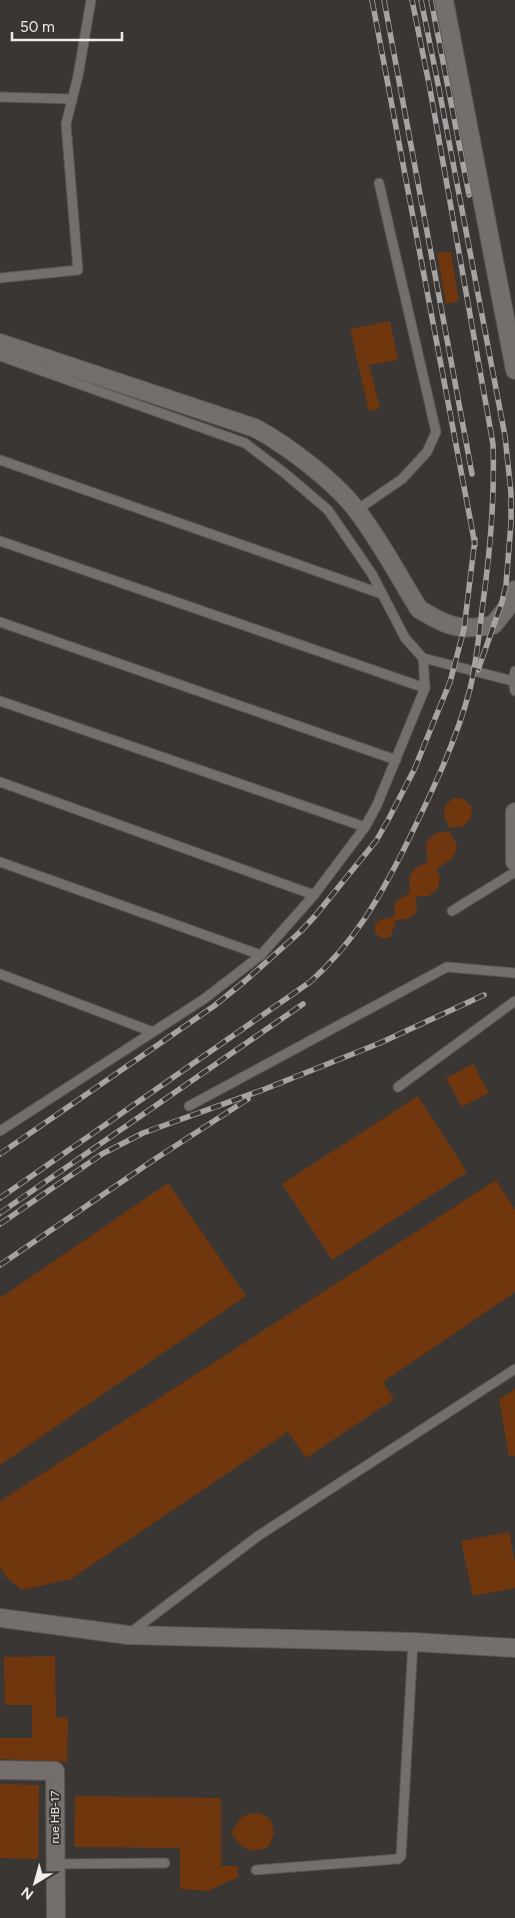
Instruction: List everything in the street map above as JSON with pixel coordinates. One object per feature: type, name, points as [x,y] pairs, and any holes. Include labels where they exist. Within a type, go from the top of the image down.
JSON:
[{"type":"street","points":[[444,0],[515,370]]},
{"type":"street","points":[[0,343],[255,428],[278,441],[338,489],[357,510],[419,609],[434,619],[464,629],[493,625],[511,603],[515,590]]},
{"type":"street","points":[[515,812],[515,862]]},
{"type":"street","points":[[0,1618],[128,1635],[413,1642],[515,1648]]},
{"type":"street","name":"rue HB-17","points":[[0,1770],[55,1771],[56,1918]]},
{"type":"lane","points":[[0,278],[78,270],[66,124],[78,76],[91,0]]},
{"type":"lane","points":[[0,97],[72,99]]},
{"type":"lane","points":[[357,510],[402,478],[427,452],[436,432],[379,183]]},
{"type":"lane","points":[[0,356],[245,443],[328,510],[372,574],[405,638],[423,658],[513,681]]},
{"type":"lane","points":[[0,460],[382,594]]},
{"type":"lane","points":[[0,542],[424,688]]},
{"type":"lane","points":[[0,622],[396,760]]},
{"type":"lane","points":[[0,1131],[204,999],[261,955],[314,896],[365,828],[378,805],[424,688],[423,658]]},
{"type":"lane","points":[[515,671],[513,681],[515,691]]},
{"type":"lane","points":[[0,701],[365,828]]},
{"type":"lane","points":[[0,782],[314,896]]},
{"type":"lane","points":[[0,862],[261,955]]},
{"type":"lane","points":[[452,911],[515,872]]},
{"type":"lane","points":[[189,1106],[447,966],[515,973]]},
{"type":"lane","points":[[0,974],[153,1032]]},
{"type":"lane","points":[[398,1087],[515,1001]]},
{"type":"lane","points":[[128,1635],[258,1536],[515,1369]]},
{"type":"lane","points":[[256,1870],[398,1859],[401,1856],[413,1642]]},
{"type":"lane","points":[[56,1864],[165,1863]]},
{"type":"building","points":[[451,252],[459,301],[446,304],[437,253]]},
{"type":"building","points":[[390,321],[398,360],[369,365],[380,408],[369,411],[350,329]]},
{"type":"building","points":[[453,798],[464,799],[472,807],[471,818],[463,826],[450,828],[444,817],[445,806]]},
{"type":"building","points":[[449,831],[457,848],[452,859],[436,869],[440,876],[438,888],[429,896],[416,896],[417,910],[415,914],[408,919],[396,920],[391,936],[380,938],[375,932],[375,924],[381,919],[394,917],[395,902],[410,893],[409,879],[411,873],[415,868],[428,862],[427,841],[436,833]]},
{"type":"building","points":[[473,1064],[489,1093],[462,1107],[446,1078]]},
{"type":"building","points":[[418,1096],[467,1172],[332,1260],[282,1184]]},
{"type":"building","points":[[496,1180],[515,1210],[515,1292],[383,1382],[394,1399],[306,1458],[288,1432],[71,1579],[22,1590],[7,1578],[0,1567],[0,1501]]},
{"type":"building","points":[[168,1183],[246,1296],[0,1465],[0,1298]]},
{"type":"building","points":[[515,1389],[515,1456],[509,1456],[499,1399]]},
{"type":"building","points":[[509,1532],[515,1562],[515,1588],[473,1596],[461,1541]]},
{"type":"building","points":[[55,1656],[56,1718],[68,1717],[67,1762],[0,1759],[0,1738],[32,1738],[32,1705],[5,1705],[4,1657]]},
{"type":"building","points":[[0,1784],[39,1785],[38,1859],[0,1858]]},
{"type":"building","points":[[75,1796],[221,1798],[221,1866],[238,1866],[238,1877],[208,1891],[180,1889],[180,1848],[74,1847]]},
{"type":"building","points":[[257,1813],[266,1816],[271,1821],[274,1833],[270,1844],[266,1848],[255,1851],[246,1849],[231,1833],[241,1818],[248,1814]]},
{"type":"railway","points":[[372,0],[475,545]]},
{"type":"railway","points":[[384,0],[472,474]]},
{"type":"railway","points":[[0,1198],[310,982],[326,967],[353,935],[387,882],[434,787],[458,729],[472,679],[485,589],[493,506],[493,444],[430,89],[412,0]]},
{"type":"railway","points":[[421,0],[505,436],[511,493],[511,523],[506,585],[502,602],[478,670]]},
{"type":"railway","points":[[431,0],[469,195]]},
{"type":"railway","points":[[0,1154],[214,1006],[245,981],[300,932],[315,916],[376,841],[414,770],[450,682],[464,629],[475,539]]},
{"type":"railway","points":[[0,1224],[102,1154],[143,1133],[265,1089],[380,1043],[484,995]]},
{"type":"railway","points":[[0,1213],[303,1004]]},
{"type":"railway","points":[[0,1265],[155,1159],[248,1099]]}]
